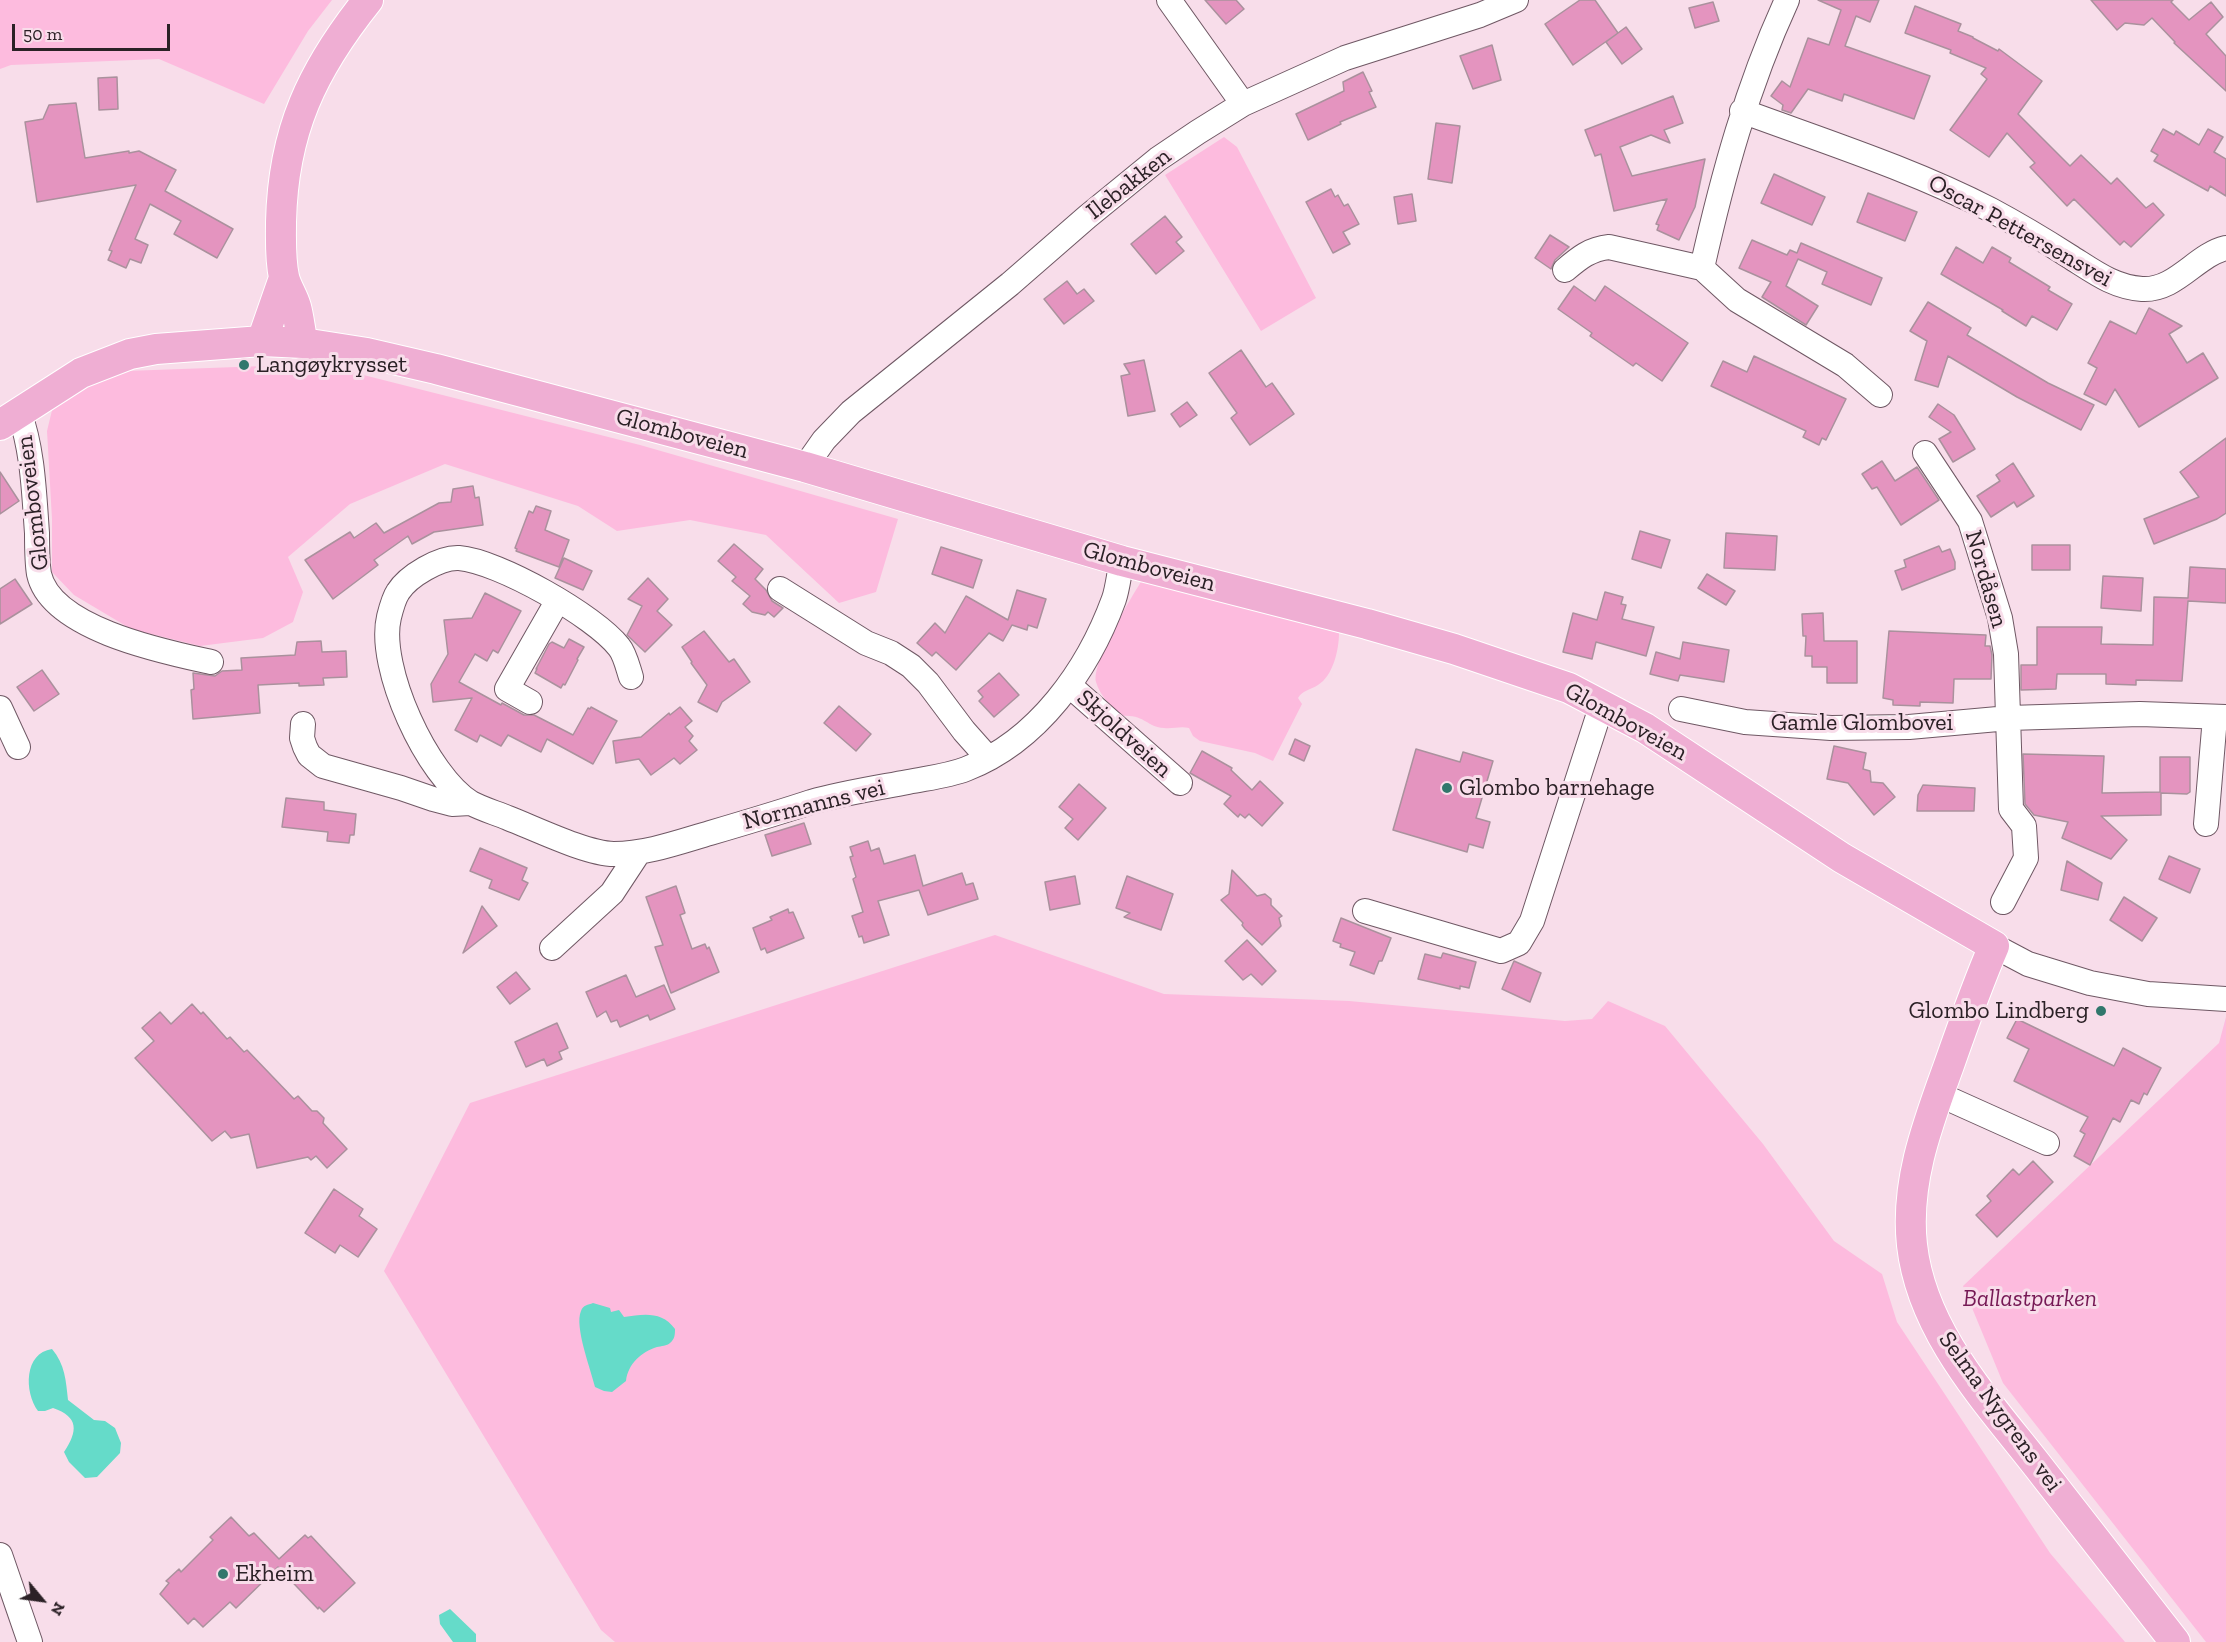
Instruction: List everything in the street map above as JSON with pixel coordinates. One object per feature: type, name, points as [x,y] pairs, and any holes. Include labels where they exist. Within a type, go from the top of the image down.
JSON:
[{"type":"main road","points":[[303,343],[296,307],[284,278],[281,249],[282,199],[286,161],[307,93],[325,59],[368,0]]},
{"type":"main road","points":[[262,341],[284,278]]},
{"type":"main road","name":"Glomboveien","points":[[10,419],[81,373],[130,354],[184,346],[262,341],[303,343],[367,353],[436,369],[805,467],[1122,561],[1367,624],[1454,649],[1558,684],[1602,704],[1665,741],[1842,858],[1994,946]]},
{"type":"main road","name":"Selma Nygrens vei","points":[[1994,946],[1976,989],[1917,1158],[1912,1199],[1912,1245],[1923,1296],[1943,1339],[1982,1395],[2175,1642]]},
{"type":"street","points":[[1169,0],[1243,104]]},
{"type":"street","name":"Ilebakken","points":[[805,467],[824,440],[851,412],[1010,284],[1158,159],[1243,104],[1345,58],[1480,15],[1516,0]]},
{"type":"street","points":[[1702,268],[1712,216],[1742,111],[1768,41],[1787,0]]},
{"type":"street","name":"Oscar Pettersensvei","points":[[1742,111],[1916,174],[1992,211],[2100,277],[2123,286],[2144,290],[2168,283],[2215,250],[2226,248]]},
{"type":"street","points":[[1565,270],[1582,255],[1609,247],[1702,268],[1737,300],[1845,365],[1880,395]]},
{"type":"street","name":"Glomboveien","points":[[10,419],[30,450],[39,574],[50,595],[68,612],[100,630],[165,652],[211,662]]},
{"type":"street","name":"Nordåsen","points":[[1925,453],[1970,521],[2000,618],[2006,654],[2009,718]]},
{"type":"street","name":"Normanns vei","points":[[631,677],[621,648],[591,622],[558,600],[501,569],[458,558],[432,565],[412,576],[397,593],[388,619],[387,652],[399,696],[420,740],[442,776],[470,802],[572,843],[610,854],[639,852],[823,799],[966,769],[1012,744],[1034,727],[1069,685],[1095,641],[1115,597],[1122,561]]},
{"type":"street","points":[[780,589],[866,643],[891,652],[911,666],[928,683],[964,731],[988,758]]},
{"type":"street","points":[[530,702],[507,689],[558,600]]},
{"type":"street","name":"Skjoldveien","points":[[1069,685],[1180,783]]},
{"type":"street","points":[[1365,911],[1501,951],[1519,943],[1532,921],[1602,704]]},
{"type":"street","points":[[0,708],[18,747]]},
{"type":"street","name":"Gamle Glombovei","points":[[1681,709],[1745,722],[1831,728],[1909,727],[2009,718],[2140,714],[2221,717],[2206,824]]},
{"type":"street","points":[[2002,902],[2026,858],[2024,826],[2011,809],[2009,718]]},
{"type":"street","name":"Normanns vei","points":[[303,724],[302,738],[305,747],[309,755],[323,766],[452,804],[470,802]]},
{"type":"street","points":[[552,948],[612,893],[639,852]]},
{"type":"street","name":"Glomboveien","points":[[1994,946],[2028,964],[2090,983],[2148,994],[2226,999]]},
{"type":"street","points":[[1938,1094],[2047,1143]]},
{"type":"street","points":[[0,1555],[30,1642]]},
{"type":"green space","points":[[0,0],[332,0],[308,31],[264,104],[159,59],[11,65],[0,69]]},
{"type":"green space","points":[[1224,137],[1237,147],[1316,298],[1261,331],[1165,175]]},
{"type":"green space","points":[[320,364],[640,445],[898,519],[876,592],[839,603],[766,535],[690,520],[617,531],[578,506],[445,464],[350,504],[288,557],[303,592],[293,622],[263,638],[200,646],[131,629],[74,595],[52,572],[52,519],[47,431],[55,398],[126,371]]},
{"type":"green space","points":[[1142,580],[1339,633],[1336,655],[1328,675],[1318,685],[1298,698],[1302,704],[1273,761],[1255,753],[1200,741],[1193,736],[1189,728],[1158,727],[1135,717],[1121,716],[1103,696],[1096,682],[1100,660],[1113,631]]},
{"type":"green space","points":[[995,935],[1164,994],[1349,1001],[1565,1021],[1592,1019],[1608,1001],[1665,1026],[1763,1144],[1834,1241],[1882,1274],[1897,1322],[2050,1553],[2125,1642],[615,1642],[601,1630],[384,1271],[470,1103]]},
{"type":"green space","name":"Ballastparken","points":[[2226,1017],[2226,1642],[2206,1642],[2003,1383],[1963,1286],[2219,1043]]},
{"type":"shaded area","points":[[593,1303],[610,1308],[611,1312],[619,1310],[624,1317],[652,1315],[664,1319],[675,1329],[672,1341],[641,1355],[629,1369],[626,1381],[612,1392],[595,1387],[581,1337],[579,1318],[581,1311],[584,1306]]},
{"type":"shaded area","points":[[52,1349],[62,1367],[68,1400],[94,1420],[105,1421],[115,1428],[121,1443],[120,1453],[97,1477],[85,1478],[69,1462],[64,1452],[74,1431],[72,1420],[53,1408],[38,1411],[33,1403],[29,1384],[32,1365],[43,1352]]},
{"type":"shaded area","points":[[450,1609],[476,1634],[476,1642],[453,1642],[440,1624],[439,1615]]},
{"type":"building","points":[[1205,0],[1236,0],[1244,9],[1226,24]]},
{"type":"building","points":[[1580,0],[1595,0],[1618,33],[1573,65],[1545,24]]},
{"type":"building","points":[[1818,0],[1879,0],[1870,22],[1856,16],[1845,46],[1930,76],[1914,119],[1844,94],[1842,101],[1808,89],[1791,113],[1782,110],[1783,105],[1771,96],[1782,81],[1790,87],[1808,38],[1829,45],[1841,10]]},
{"type":"building","points":[[2091,0],[2173,0],[2171,2],[2189,20],[2211,2],[2223,17],[2206,34],[2226,56],[2226,91],[2174,43],[2152,18],[2144,25],[2125,23],[2117,30]]},
{"type":"building","points":[[1713,2],[1719,21],[1695,28],[1689,8]]},
{"type":"building","points":[[1915,6],[1961,24],[1958,31],[1998,51],[1999,49],[2042,81],[2018,114],[2070,166],[2081,155],[2111,184],[2117,178],[2146,208],[2153,203],[2164,215],[2131,247],[2124,241],[2120,245],[2074,199],[2067,206],[2030,167],[2035,163],[2007,133],[1989,157],[1950,130],[1987,79],[1981,74],[1986,68],[1950,53],[1951,50],[1905,33]]},
{"type":"building","points":[[1626,27],[1642,49],[1622,64],[1606,42]]},
{"type":"building","points":[[1492,45],[1501,80],[1473,89],[1460,56]]},
{"type":"building","points":[[1363,72],[1372,91],[1369,92],[1376,107],[1340,122],[1341,124],[1308,140],[1296,114],[1344,91],[1343,82]]},
{"type":"building","points":[[117,77],[118,109],[99,110],[98,78]]},
{"type":"building","points":[[1673,96],[1683,123],[1664,130],[1670,143],[1651,135],[1620,147],[1632,176],[1705,159],[1695,207],[1679,240],[1657,230],[1659,225],[1656,224],[1667,199],[1614,211],[1601,154],[1595,156],[1585,130]]},
{"type":"building","points":[[76,103],[85,158],[139,151],[176,170],[165,191],[233,229],[217,258],[174,234],[181,221],[150,204],[135,239],[148,245],[141,263],[130,259],[126,268],[108,260],[112,251],[109,250],[136,185],[37,202],[25,122],[43,119],[49,105]]},
{"type":"building","points":[[1436,123],[1460,126],[1452,183],[1428,179]]},
{"type":"building","points":[[2163,129],[2174,135],[2176,131],[2199,145],[2208,129],[2223,137],[2214,152],[2226,159],[2226,196],[2210,186],[2208,191],[2154,161],[2158,155],[2151,151]]},
{"type":"building","points":[[1774,174],[1825,197],[1812,225],[1761,203]]},
{"type":"building","points":[[1331,189],[1335,197],[1338,195],[1344,206],[1348,204],[1359,224],[1343,232],[1350,244],[1333,253],[1306,202]]},
{"type":"building","points":[[1868,193],[1917,212],[1905,241],[1857,222]]},
{"type":"building","points":[[1412,194],[1416,221],[1398,224],[1394,197]]},
{"type":"building","points":[[1165,216],[1182,237],[1176,242],[1184,251],[1156,274],[1131,244]]},
{"type":"building","points":[[1550,235],[1569,247],[1555,260],[1551,269],[1535,258]]},
{"type":"building","points":[[1752,240],[1787,255],[1790,250],[1797,253],[1801,243],[1882,278],[1871,305],[1822,284],[1827,272],[1798,259],[1786,286],[1818,306],[1806,325],[1762,297],[1771,282],[1739,268]]},
{"type":"building","points":[[1956,247],[1983,263],[1992,247],[2011,258],[2009,262],[2050,287],[2048,290],[2072,304],[2057,330],[2032,316],[2026,326],[1941,274]]},
{"type":"building","points":[[1067,281],[1077,294],[1084,289],[1094,301],[1064,324],[1044,299]]},
{"type":"building","points":[[1574,286],[1595,301],[1605,286],[1688,343],[1662,381],[1636,363],[1633,366],[1590,336],[1592,333],[1558,309]]},
{"type":"building","points":[[1928,302],[1971,328],[1967,335],[2048,383],[2094,405],[2081,430],[2017,397],[1948,356],[1938,387],[1915,380],[1927,341],[1910,331]]},
{"type":"building","points":[[2149,308],[2182,326],[2169,334],[2187,363],[2203,353],[2218,378],[2139,427],[2115,389],[2106,405],[2084,394],[2097,368],[2088,363],[2110,321],[2136,334]]},
{"type":"building","points":[[1241,350],[1266,387],[1272,383],[1294,414],[1250,445],[1231,418],[1237,413],[1209,373]]},
{"type":"building","points":[[1754,356],[1846,399],[1826,440],[1822,438],[1819,445],[1803,437],[1806,431],[1711,386],[1723,361],[1747,372]]},
{"type":"building","points":[[1144,360],[1155,411],[1128,416],[1121,376],[1130,374],[1124,364]]},
{"type":"building","points":[[1187,402],[1197,415],[1180,427],[1171,414]]},
{"type":"building","points":[[1938,404],[1954,415],[1975,449],[1953,462],[1939,439],[1951,432],[1929,417]]},
{"type":"building","points":[[2226,438],[2226,513],[2217,519],[2154,544],[2144,519],[2199,497],[2180,472]]},
{"type":"building","points":[[1882,461],[1895,481],[1917,467],[1939,500],[1901,525],[1877,487],[1872,489],[1862,474]]},
{"type":"building","points":[[2013,463],[2034,496],[2017,507],[2014,502],[1991,517],[1977,496],[2000,481],[1996,475]]},
{"type":"building","points":[[0,472],[19,501],[0,514]]},
{"type":"building","points":[[473,486],[475,498],[479,497],[483,525],[434,532],[412,544],[408,536],[374,560],[378,565],[333,599],[305,560],[350,532],[354,538],[376,523],[384,533],[439,503],[451,502],[453,489]]},
{"type":"building","points":[[536,506],[551,511],[545,530],[569,540],[559,567],[516,551],[515,548],[529,511],[533,513]]},
{"type":"building","points":[[1640,531],[1670,540],[1661,568],[1632,559]]},
{"type":"building","points":[[1726,533],[1777,536],[1775,570],[1724,568]]},
{"type":"building","points":[[734,544],[763,569],[755,579],[766,590],[772,601],[783,608],[774,617],[768,612],[765,615],[752,612],[743,604],[750,596],[732,581],[736,577],[718,561]]},
{"type":"building","points":[[2032,545],[2070,545],[2070,570],[2032,570]]},
{"type":"building","points":[[1939,546],[1942,552],[1950,549],[1955,569],[1902,590],[1895,571],[1906,567],[1904,560]]},
{"type":"building","points":[[941,547],[982,560],[973,588],[932,574]]},
{"type":"building","points":[[564,558],[592,571],[583,590],[555,578]]},
{"type":"building","points":[[2190,567],[2226,569],[2226,603],[2188,601],[2182,681],[2136,680],[2136,685],[2106,684],[2106,674],[2057,674],[2056,689],[2021,690],[2021,665],[2037,665],[2037,627],[2102,627],[2101,644],[2153,645],[2154,597],[2188,598]]},
{"type":"building","points":[[1707,574],[1735,591],[1726,605],[1698,588]]},
{"type":"building","points":[[2103,576],[2143,578],[2141,611],[2101,608]]},
{"type":"building","points":[[648,578],[668,599],[657,611],[672,625],[645,652],[627,635],[642,606],[628,599]]},
{"type":"building","points":[[15,579],[32,604],[0,624],[0,589]]},
{"type":"building","points":[[1017,590],[1046,599],[1037,628],[1028,625],[1027,630],[1012,625],[1003,641],[989,633],[956,670],[936,652],[932,656],[917,643],[935,623],[945,633],[966,596],[1008,620]]},
{"type":"building","points":[[1605,592],[1623,597],[1621,604],[1626,605],[1622,619],[1654,627],[1646,656],[1596,642],[1592,659],[1563,652],[1573,613],[1597,620]]},
{"type":"building","points":[[485,593],[521,611],[498,653],[493,650],[487,661],[475,654],[459,682],[501,705],[502,703],[524,715],[534,715],[573,735],[588,708],[591,707],[617,721],[593,764],[547,739],[541,752],[508,735],[501,746],[480,735],[477,742],[455,730],[472,698],[433,702],[431,684],[448,654],[444,620],[472,618]]},
{"type":"building","points":[[1823,613],[1824,641],[1857,641],[1857,683],[1827,683],[1827,667],[1812,667],[1812,656],[1805,656],[1806,636],[1803,636],[1802,614]]},
{"type":"building","points":[[704,631],[729,662],[734,659],[750,682],[722,702],[717,712],[698,702],[707,685],[682,647]]},
{"type":"building","points":[[1889,631],[1986,635],[1985,646],[1990,646],[1992,655],[1991,679],[1954,679],[1953,703],[1920,702],[1920,706],[1893,705],[1893,700],[1883,698]]},
{"type":"building","points":[[569,639],[584,647],[565,685],[563,684],[561,688],[535,673],[549,644],[552,642],[564,648]]},
{"type":"building","points":[[321,641],[322,652],[346,651],[347,677],[323,678],[324,685],[299,686],[299,683],[258,685],[260,713],[193,719],[191,690],[194,689],[193,673],[215,676],[222,671],[242,670],[241,658],[295,655],[297,642]]},
{"type":"building","points":[[1683,642],[1729,650],[1724,682],[1680,675],[1678,681],[1650,674],[1656,652],[1680,659]]},
{"type":"building","points":[[42,670],[59,694],[34,711],[17,687]]},
{"type":"building","points":[[999,673],[1019,695],[994,717],[979,701],[983,697],[978,691]]},
{"type":"building","points":[[839,706],[871,734],[856,751],[824,723]]},
{"type":"building","points":[[680,707],[692,721],[685,727],[693,736],[689,741],[697,750],[680,764],[674,758],[651,775],[639,759],[616,763],[613,741],[641,737],[669,713],[670,715]]},
{"type":"building","points":[[1295,739],[1310,746],[1304,761],[1289,754]]},
{"type":"building","points":[[1834,746],[1866,753],[1863,769],[1870,771],[1871,782],[1883,783],[1895,797],[1874,815],[1848,783],[1827,779]]},
{"type":"building","points":[[1416,749],[1460,762],[1463,752],[1493,761],[1476,818],[1490,822],[1483,848],[1469,844],[1467,852],[1393,830]]},
{"type":"building","points":[[1202,751],[1232,768],[1231,770],[1252,790],[1260,781],[1283,803],[1262,826],[1249,814],[1245,818],[1240,814],[1238,817],[1224,804],[1231,796],[1190,773]]},
{"type":"building","points":[[2023,754],[2104,756],[2102,793],[2160,792],[2160,757],[2190,757],[2190,792],[2187,794],[2161,793],[2161,815],[2101,816],[2127,840],[2111,859],[2062,838],[2068,822],[2034,815],[2025,804]]},
{"type":"building","points":[[1079,784],[1106,808],[1078,840],[1065,828],[1073,819],[1059,807]]},
{"type":"building","points":[[1923,785],[1975,788],[1974,811],[1917,811],[1918,795]]},
{"type":"building","points":[[286,798],[324,802],[324,810],[356,814],[354,835],[350,835],[349,843],[327,841],[328,832],[282,827]]},
{"type":"building","points":[[804,823],[811,844],[772,856],[765,835]]},
{"type":"building","points":[[868,841],[871,851],[879,848],[884,864],[915,855],[923,886],[962,873],[966,885],[973,883],[978,899],[928,915],[919,890],[878,901],[889,935],[864,943],[862,936],[859,937],[852,916],[863,912],[853,879],[856,877],[850,857],[853,856],[850,847]]},
{"type":"building","points":[[480,848],[527,868],[522,880],[528,883],[519,900],[489,888],[492,880],[470,871]]},
{"type":"building","points":[[2169,856],[2200,869],[2190,893],[2159,879]]},
{"type":"building","points":[[2067,861],[2102,883],[2098,900],[2061,890]]},
{"type":"building","points":[[1232,870],[1257,896],[1265,894],[1271,899],[1271,905],[1282,916],[1279,918],[1281,926],[1262,945],[1221,900],[1229,894]]},
{"type":"building","points":[[1075,876],[1080,904],[1050,910],[1045,882]]},
{"type":"building","points":[[1127,876],[1173,894],[1161,930],[1124,917],[1130,913],[1116,908]]},
{"type":"building","points":[[676,886],[685,913],[680,915],[692,949],[705,944],[707,949],[709,947],[719,972],[671,993],[655,947],[663,945],[646,897]]},
{"type":"building","points":[[2124,897],[2157,918],[2142,941],[2110,920]]},
{"type":"building","points":[[482,906],[497,926],[463,953]]},
{"type":"building","points":[[788,909],[789,913],[793,912],[804,938],[767,953],[765,948],[761,950],[753,928],[772,920],[770,917]]},
{"type":"building","points":[[1341,918],[1391,938],[1374,974],[1350,965],[1355,952],[1340,947],[1341,944],[1333,941]]},
{"type":"building","points":[[1247,940],[1276,971],[1262,985],[1251,974],[1243,980],[1225,961]]},
{"type":"building","points":[[1443,953],[1476,962],[1469,988],[1460,986],[1460,989],[1418,979],[1425,954],[1441,958]]},
{"type":"building","points":[[1514,961],[1541,973],[1530,1002],[1502,989]]},
{"type":"building","points":[[516,972],[530,989],[510,1004],[497,987]]},
{"type":"building","points":[[626,975],[636,997],[664,985],[675,1009],[650,1020],[648,1015],[620,1027],[617,1020],[611,1022],[606,1011],[597,1017],[586,992]]},
{"type":"building","points":[[192,1004],[201,1014],[203,1012],[227,1039],[230,1037],[244,1052],[247,1050],[294,1099],[298,1096],[312,1111],[317,1111],[324,1118],[323,1123],[347,1149],[327,1168],[316,1156],[311,1160],[308,1157],[257,1168],[249,1134],[231,1138],[225,1131],[212,1141],[135,1058],[154,1041],[142,1028],[160,1012],[171,1024]]},
{"type":"building","points":[[2017,1019],[2114,1066],[2123,1048],[2161,1068],[2147,1095],[2144,1093],[2139,1104],[2131,1100],[2120,1122],[2113,1118],[2090,1165],[2074,1156],[2085,1134],[2080,1131],[2088,1117],[2014,1081],[2029,1049],[2007,1038]]},
{"type":"building","points":[[557,1023],[568,1048],[559,1052],[562,1059],[547,1066],[544,1059],[526,1067],[515,1042]]},
{"type":"building","points":[[2033,1161],[2053,1182],[1997,1237],[1976,1215],[1991,1201],[1987,1196],[2013,1169],[2019,1175]]},
{"type":"building","points":[[334,1189],[363,1209],[359,1216],[377,1229],[358,1257],[340,1245],[335,1253],[305,1233]]},
{"type":"building","name":"Ekheim","points":[[231,1517],[249,1536],[254,1533],[279,1559],[305,1535],[308,1538],[311,1536],[355,1583],[324,1612],[319,1607],[318,1609],[278,1567],[236,1608],[230,1602],[203,1627],[194,1618],[188,1624],[160,1594],[169,1583],[166,1581],[179,1569],[181,1572],[213,1540],[210,1537]]},
{"type":"place","name":"Langøykrysset","points":[[244,365]]},
{"type":"place","name":"Glombo barnehage","points":[[1447,788]]},
{"type":"place","name":"Glombo Lindberg","points":[[2101,1011]]},
{"type":"place","name":"Ekheim","points":[[223,1574]]}]
